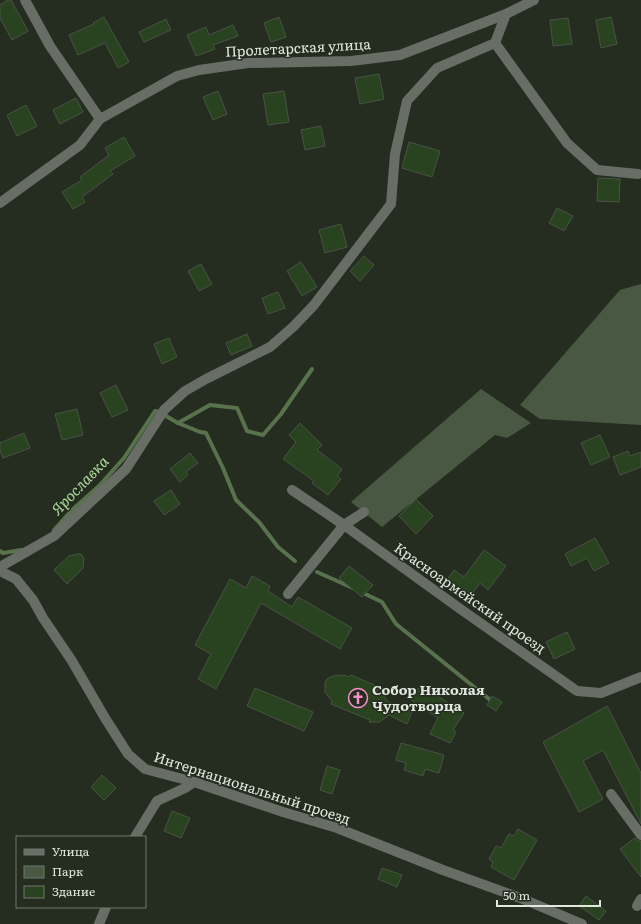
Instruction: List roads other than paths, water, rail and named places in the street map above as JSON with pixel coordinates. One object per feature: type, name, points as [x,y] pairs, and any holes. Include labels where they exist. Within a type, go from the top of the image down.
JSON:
[{"type":"street","points":[[25,0],[50,46],[100,119]]},
{"type":"street","name":"Пролетарская улица","points":[[0,203],[80,145],[100,119],[177,76],[199,70],[248,63],[351,62],[400,55],[506,14],[534,0]]},
{"type":"street","points":[[0,567],[54,536],[126,470],[164,410],[185,391],[270,347],[293,327],[314,305],[391,204],[395,154],[407,101],[437,68],[495,43],[506,14]]},
{"type":"street","points":[[495,43],[572,148],[597,170],[638,174]]},
{"type":"street","name":"Красноармейский проезд","points":[[292,490],[344,525],[577,691],[601,693],[641,677]]},
{"type":"street","points":[[288,594],[344,525],[364,512]]},
{"type":"street","name":"Интернациональный проезд","points":[[0,571],[16,579],[33,600],[128,754],[145,769],[194,782],[283,812],[337,828],[443,870],[524,899],[582,924]]},
{"type":"street","points":[[136,836],[157,801],[186,788],[194,782]]},
{"type":"street","points":[[611,794],[641,835]]},
{"type":"street","points":[[99,924],[106,908]]},
{"type":"waterway","name":"Ярославка","points":[[166,416],[178,423],[210,405],[237,408],[247,431],[263,435],[281,414],[312,369]]},
{"type":"waterway","name":"Ярославка","points":[[54,530],[72,510],[99,486],[124,458],[155,411],[158,412]]},
{"type":"waterway","points":[[178,423],[206,433],[223,468],[236,500],[259,522],[278,547],[295,561]]},
{"type":"waterway","name":"Ярославка","points":[[0,551],[3,553],[21,550]]},
{"type":"waterway","points":[[317,572],[353,588]]},
{"type":"waterway","points":[[361,592],[382,602],[396,624],[494,703]]},
{"type":"place","name":"Собор Николая Чудотворца","points":[[358,698]]}]
